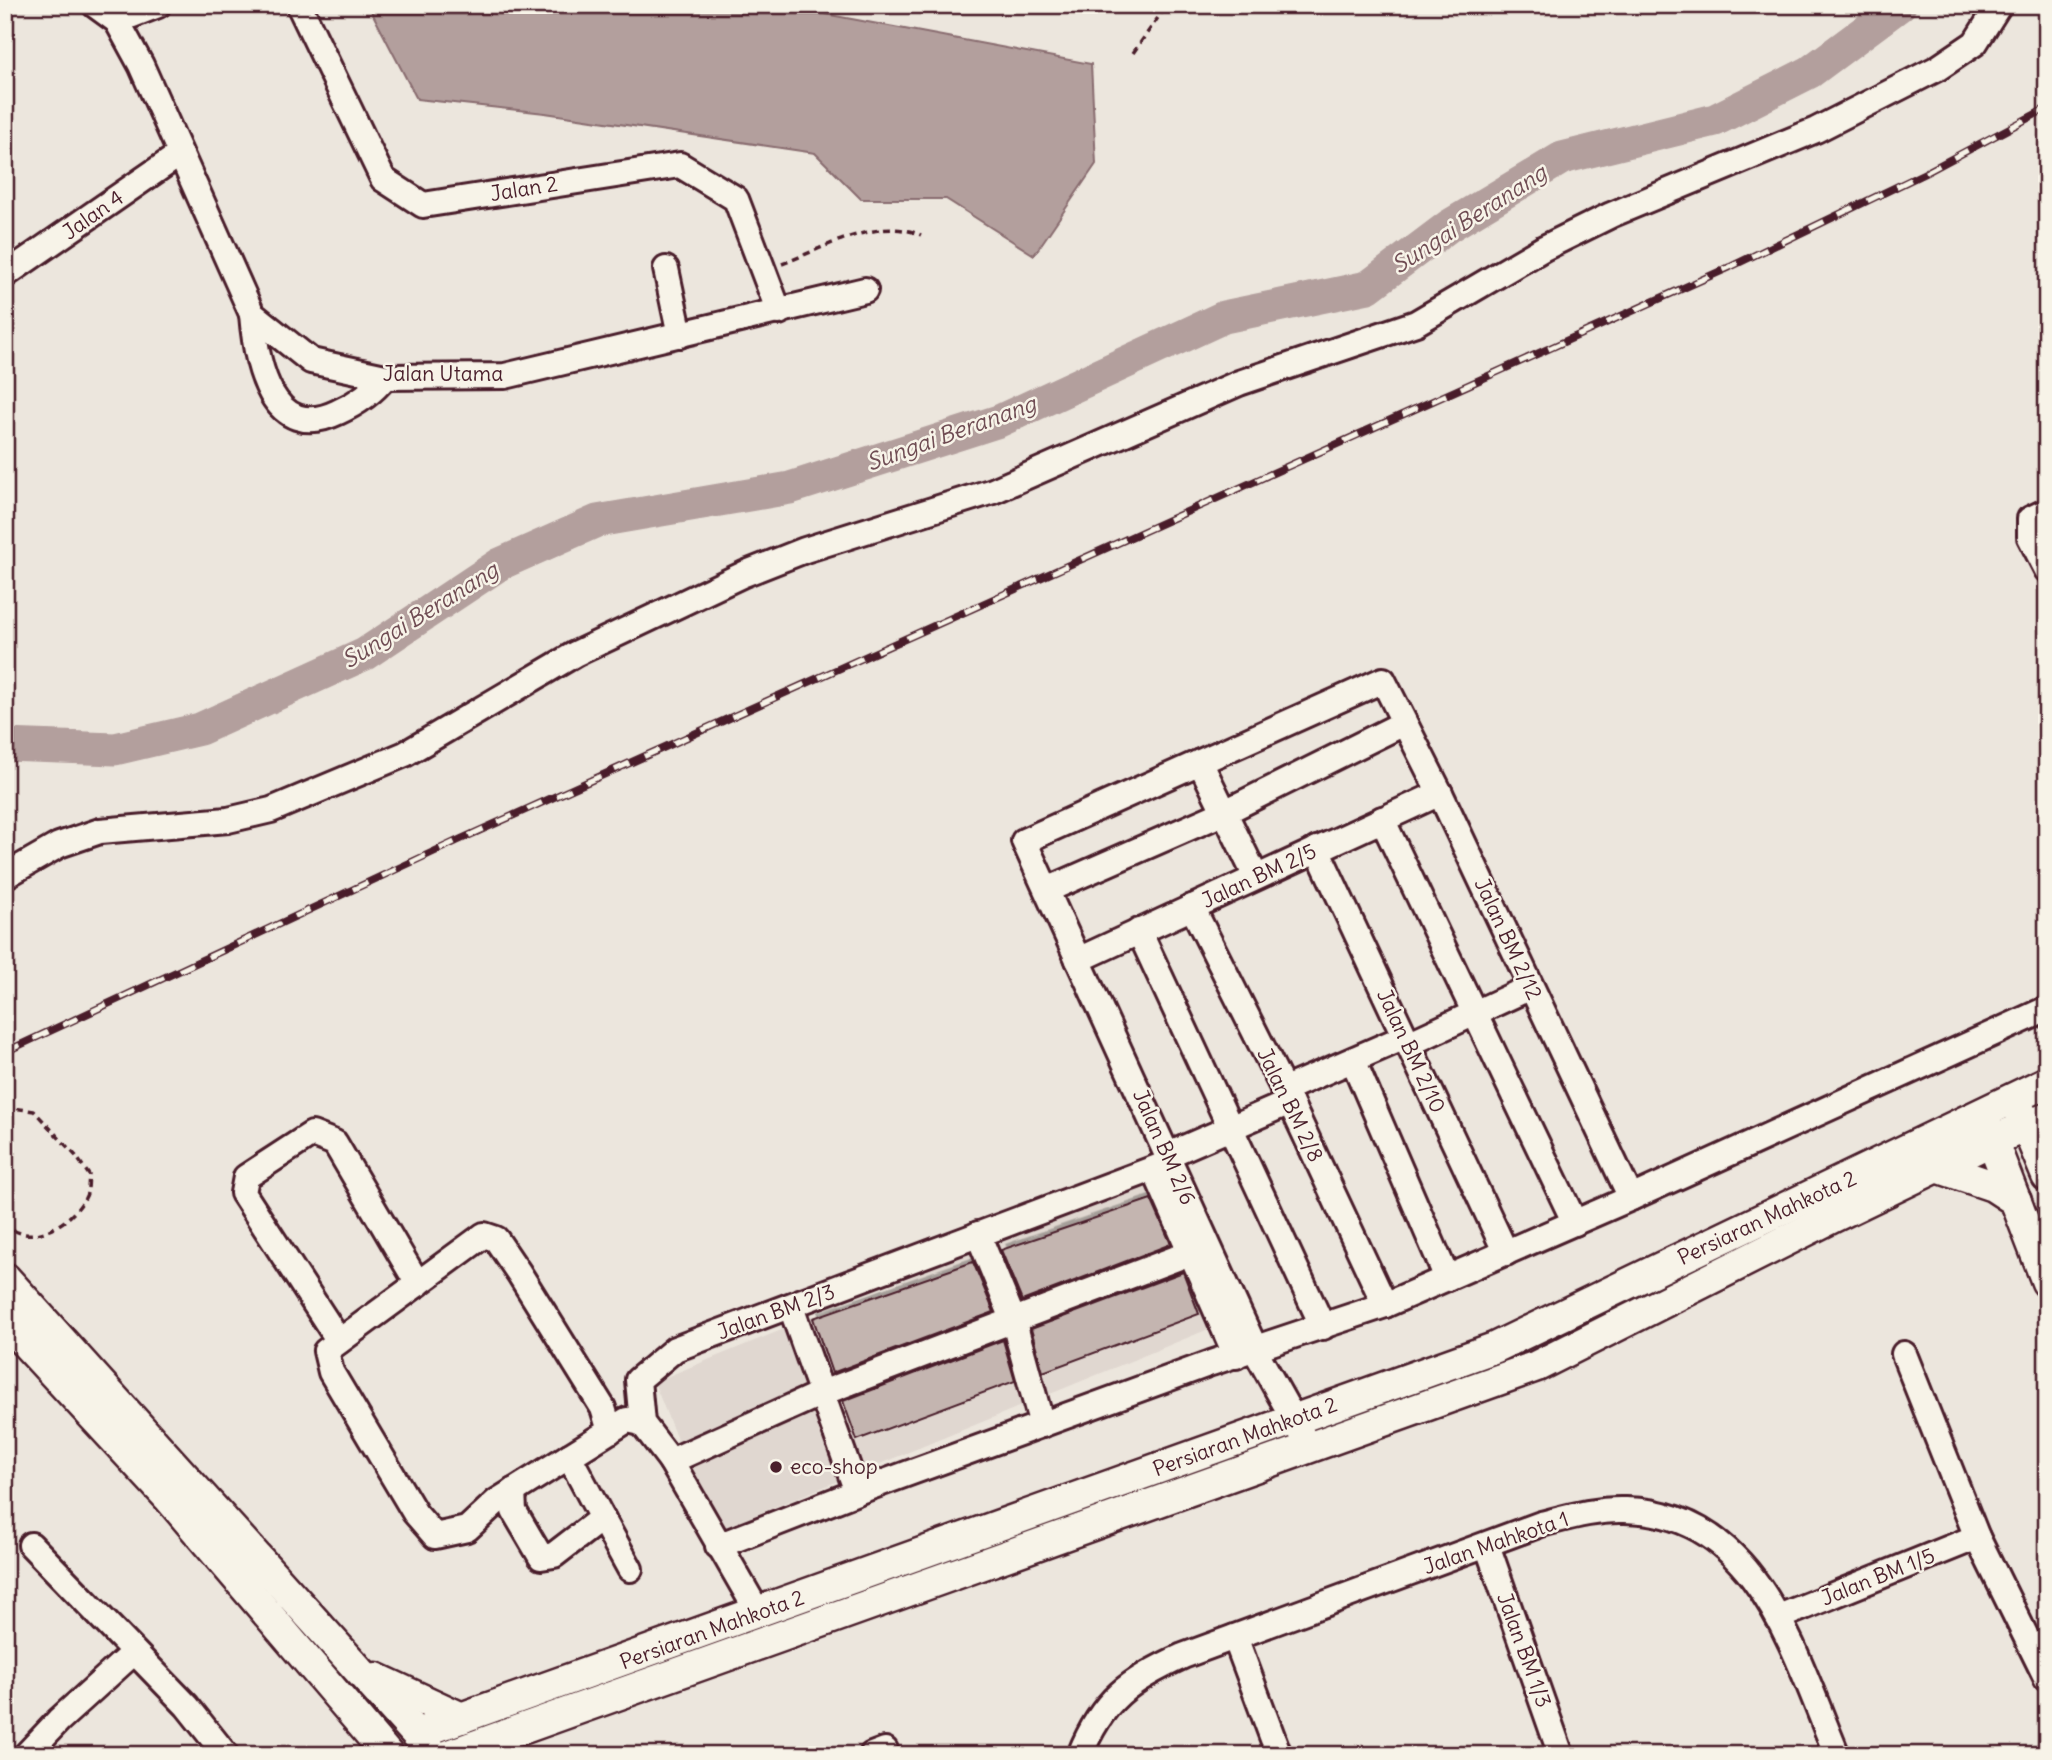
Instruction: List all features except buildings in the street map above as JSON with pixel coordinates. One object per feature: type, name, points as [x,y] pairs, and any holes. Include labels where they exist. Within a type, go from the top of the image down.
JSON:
[{"type":"main road","name":"Persiaran Mahkota 2","points":[[449,1755],[1309,1450],[1537,1366],[1937,1167],[1987,1128],[2013,1098],[2047,1082]]},
{"type":"main road","points":[[2013,1098],[2037,1122],[2047,1175]]},
{"type":"main road","name":"Persiaran Mahkota 2","points":[[418,1749],[461,1718],[759,1614],[1494,1348],[1987,1128],[2037,1122]]},
{"type":"main road","points":[[1987,1128],[2047,1282]]},
{"type":"main road","points":[[1937,1167],[1993,1186],[2016,1201]]},
{"type":"main road","points":[[5,1278],[365,1673],[418,1749]]},
{"type":"main road","points":[[5,1321],[169,1497],[388,1755]]},
{"type":"main road","points":[[251,1594],[418,1749]]},
{"type":"main road","points":[[365,1673],[461,1718]]},
{"type":"main road","points":[[521,1755],[564,1714]]},
{"type":"street","name":"Jalan Utama","points":[[95,5],[117,21],[252,314],[311,360],[385,377],[505,376],[865,290]]},
{"type":"street","points":[[117,21],[158,5]]},
{"type":"street","name":"Jalan 2","points":[[299,5],[383,179],[423,205],[680,165],[736,200],[779,312]]},
{"type":"street","points":[[5,876],[59,845],[100,831],[228,820],[271,810],[405,754],[575,654],[744,574],[805,550],[993,491],[1239,383],[1416,323],[1544,248],[1611,215],[1816,130],[1938,68],[1975,43],[1998,5]]},
{"type":"street","name":"Jalan 4","points":[[5,275],[180,154]]},
{"type":"street","points":[[666,269],[680,335]]},
{"type":"street","points":[[252,314],[254,339],[265,383],[286,412],[299,421],[321,421],[351,406],[385,377]]},
{"type":"street","points":[[2038,515],[2030,537],[2047,570]]},
{"type":"street","name":"Jalan BM 2/12","points":[[1200,762],[1383,680],[1440,793],[1631,1198]]},
{"type":"street","points":[[1047,890],[1225,812],[1404,723]]},
{"type":"street","points":[[1200,762],[1256,877]]},
{"type":"street","name":"Jalan BM 2/6","points":[[1200,762],[1024,841],[1079,960],[1246,1353],[1295,1419],[1309,1450]]},
{"type":"street","name":"Jalan BM 2/5","points":[[1079,960],[1440,793]]},
{"type":"street","points":[[1382,819],[1575,1223]]},
{"type":"street","name":"Jalan BM 2/10","points":[[1317,849],[1506,1253]]},
{"type":"street","name":"Jalan BM 2/8","points":[[1192,907],[1287,1096],[1385,1305]]},
{"type":"street","points":[[1139,932],[1323,1327]]},
{"type":"street","name":"Jalan BM 2/3","points":[[642,1423],[638,1380],[675,1349],[1165,1162],[1353,1060],[1475,1013],[1531,987]]},
{"type":"street","points":[[718,1546],[1042,1425],[1385,1305],[1631,1198],[2047,1009]]},
{"type":"street","points":[[1353,1060],[1447,1278]]},
{"type":"street","points":[[339,1341],[243,1193],[246,1177],[312,1134],[335,1143],[418,1284]]},
{"type":"street","points":[[1165,1162],[1191,1253],[1246,1353]]},
{"type":"street","points":[[978,1234],[1013,1320],[1042,1425]]},
{"type":"street","points":[[610,1431],[603,1408],[496,1239],[484,1235],[326,1351],[331,1372],[415,1513],[435,1536],[467,1529],[513,1491],[610,1431],[627,1420],[642,1423],[671,1461],[759,1614]]},
{"type":"street","points":[[671,1461],[822,1393],[1191,1253]]},
{"type":"street","points":[[790,1307],[857,1492]]},
{"type":"street","points":[[1904,1354],[1977,1537],[2047,1679]]},
{"type":"street","points":[[569,1456],[630,1569]]},
{"type":"street","points":[[513,1491],[514,1511],[541,1557],[554,1555],[602,1518]]},
{"type":"street","name":"Jalan Mahkota 1","points":[[1080,1755],[1091,1726],[1114,1696],[1143,1674],[1235,1637],[1541,1524],[1588,1512],[1625,1510],[1657,1513],[1716,1540],[1746,1567],[1779,1617],[1836,1755]]},
{"type":"street","name":"Jalan BM 1/5","points":[[1779,1617],[1977,1537]]},
{"type":"street","points":[[31,1545],[187,1706],[226,1755]]},
{"type":"street","name":"Jalan BM 1/3","points":[[1487,1545],[1561,1755]]},
{"type":"street","points":[[1235,1637],[1279,1755]]},
{"type":"street","points":[[26,1755],[59,1720],[134,1652]]},
{"type":"path","points":[[1133,53],[1167,5]]},
{"type":"path","points":[[763,271],[867,232],[908,229],[921,235]]},
{"type":"path","points":[[5,1107],[34,1111],[76,1156],[89,1175],[87,1196],[65,1220],[46,1233],[29,1236],[12,1231],[5,1224]]},
{"type":"shaded area","points":[[368,5],[801,5],[825,14],[1091,64],[1096,164],[1034,255],[946,199],[861,199],[815,153],[545,113],[417,99]]},
{"type":"shaded area","points":[[1156,1177],[1216,1326],[714,1532],[654,1382]]},
{"type":"waterway","name":"Sungai Beranang","points":[[5,745],[115,749],[200,729],[365,654],[500,564],[597,521],[790,488],[999,421],[1224,317],[1368,287],[1449,226],[1562,158],[1715,120],[1810,72],[1900,5]]},
{"type":"railway","points":[[5,1052],[461,839],[1730,267],[1925,173],[2047,108]]},
{"type":"place","name":"eco-shop","points":[[776,1467]]}]
